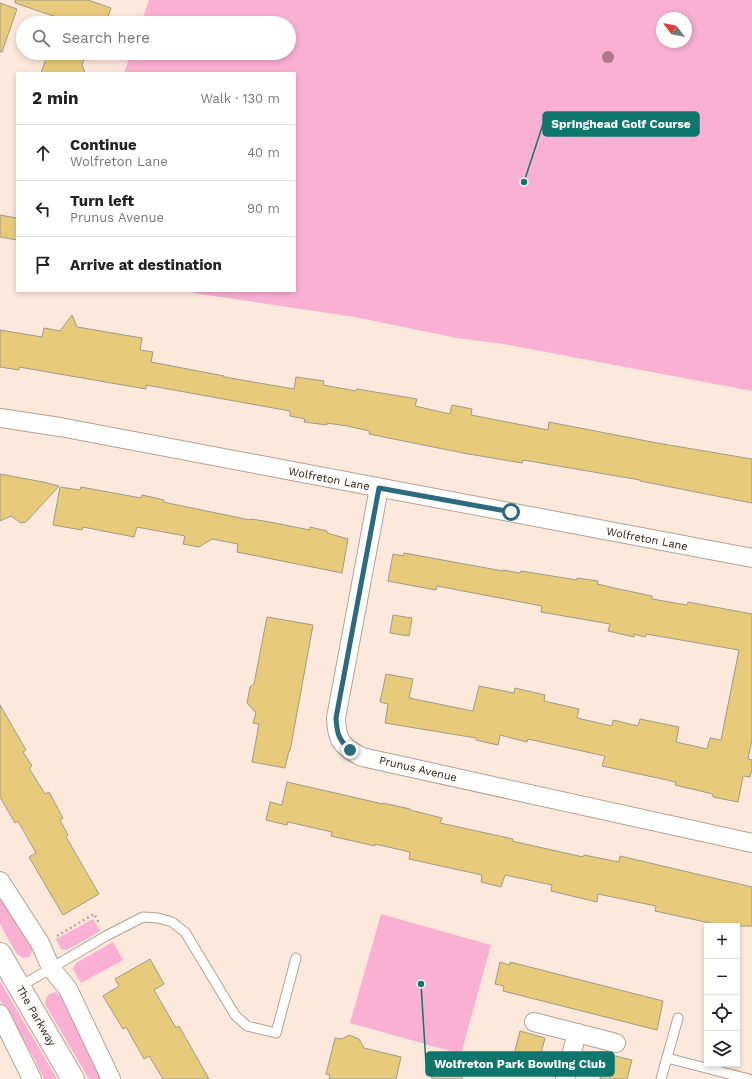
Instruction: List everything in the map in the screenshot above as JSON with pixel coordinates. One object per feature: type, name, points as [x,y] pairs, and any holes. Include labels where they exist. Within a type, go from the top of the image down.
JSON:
[{"type":"street","name":"Wolfreton Lane","points":[[0,418],[68,428],[752,558]]},
{"type":"street","name":"Prunus Avenue","points":[[379,488],[336,718],[337,731],[341,743],[362,757],[752,843]]},
{"type":"street","points":[[0,881],[40,943],[52,968],[68,989],[111,1079]]},
{"type":"street","name":"The Parkway","points":[[0,954],[73,1079]]},
{"type":"street","points":[[0,1014],[32,1079]]},
{"type":"street","points":[[534,1022],[616,1043]]},
{"type":"street","points":[[565,1079],[577,1033]]},
{"type":"lane","points":[[19,987],[106,936],[143,917],[158,918],[172,922],[185,932],[235,1015],[247,1026],[276,1033],[296,958]]},
{"type":"lane","points":[[661,1079],[678,1018]]},
{"type":"lane","points":[[667,1058],[749,1079]]},
{"type":"path","points":[[40,943],[51,940],[94,914],[106,936]]},
{"type":"shaded area","points":[[149,0],[752,0],[752,391],[504,344],[457,338],[355,317],[192,292],[296,292],[296,72],[124,72],[129,60],[296,60],[296,16],[143,16]]},
{"type":"shaded area","points":[[0,895],[33,945],[29,957],[23,958],[16,953],[0,924]]},
{"type":"shaded area","points":[[381,914],[491,945],[461,1054],[350,1023]]},
{"type":"shaded area","points":[[93,919],[100,931],[67,950],[61,949],[56,939]]},
{"type":"shaded area","points":[[113,942],[123,960],[81,983],[73,969],[76,963]]},
{"type":"shaded area","points":[[0,981],[57,1079],[44,1079],[35,1060],[0,1000]]},
{"type":"shaded area","points":[[55,992],[62,996],[103,1079],[89,1079],[45,1004],[48,996]]},
{"type":"building","points":[[15,0],[88,0],[111,8],[108,16],[53,16],[15,3]]},
{"type":"building","points":[[0,3],[17,9],[2,52],[0,52]]},
{"type":"building","points":[[46,60],[84,60],[82,65],[85,72],[41,72]]},
{"type":"building","points":[[0,215],[16,218],[16,240],[0,237]]},
{"type":"building","points":[[72,315],[77,327],[142,338],[140,350],[153,352],[151,362],[294,389],[296,377],[324,381],[323,385],[417,399],[415,406],[450,414],[452,405],[472,409],[471,415],[548,430],[549,422],[657,443],[752,459],[752,503],[640,480],[523,460],[522,463],[463,453],[369,434],[370,431],[347,426],[304,422],[305,419],[290,416],[290,411],[146,385],[146,389],[19,367],[19,370],[0,367],[0,330],[42,337],[44,328],[60,331]]},
{"type":"building","points":[[0,474],[59,486],[26,522],[21,523],[11,516],[0,521]]},
{"type":"building","points":[[60,487],[80,490],[81,487],[141,498],[142,495],[164,500],[163,502],[250,520],[264,521],[310,530],[310,527],[327,531],[327,533],[348,539],[342,573],[237,552],[238,544],[212,539],[199,547],[183,544],[185,536],[137,527],[134,537],[83,527],[82,530],[53,525]]},
{"type":"building","points":[[404,553],[503,571],[520,573],[521,571],[577,580],[577,578],[598,581],[597,584],[652,596],[652,599],[687,605],[688,602],[752,614],[752,739],[748,759],[752,760],[752,769],[750,777],[743,776],[738,802],[713,797],[713,794],[675,785],[676,782],[602,766],[605,756],[528,739],[527,742],[500,735],[498,745],[476,740],[476,738],[385,723],[388,704],[380,702],[386,674],[413,679],[409,698],[473,711],[479,686],[514,693],[515,688],[545,695],[544,701],[579,709],[577,718],[612,726],[613,720],[638,726],[640,719],[679,727],[676,742],[707,749],[710,738],[721,740],[739,650],[646,634],[645,637],[634,634],[634,637],[608,631],[610,624],[541,612],[542,606],[437,586],[436,590],[388,581],[393,554],[403,556]]},
{"type":"building","points":[[393,615],[412,618],[409,636],[390,633]]},
{"type":"building","points":[[267,617],[313,625],[290,751],[285,768],[252,762],[259,724],[253,723],[256,713],[247,703],[250,687],[254,684]]},
{"type":"building","points":[[0,705],[26,750],[23,752],[32,766],[29,768],[45,794],[49,792],[63,818],[60,820],[68,835],[66,837],[99,894],[63,915],[29,857],[36,853],[18,821],[15,823],[0,797]]},
{"type":"building","points":[[287,782],[410,809],[442,818],[440,823],[513,839],[512,841],[583,857],[584,855],[619,862],[620,856],[752,887],[752,926],[740,926],[740,923],[710,923],[655,911],[656,906],[598,894],[597,902],[551,891],[552,885],[505,875],[501,887],[481,882],[482,875],[409,859],[410,852],[331,836],[332,832],[288,822],[287,825],[266,820],[270,802],[282,805]]},
{"type":"building","points":[[150,959],[164,984],[154,990],[176,1028],[179,1026],[209,1079],[163,1079],[149,1056],[144,1059],[126,1027],[123,1029],[103,996],[119,986],[115,979]]},
{"type":"building","points":[[500,962],[510,965],[510,962],[663,1001],[657,1030],[503,991],[504,986],[495,984]]},
{"type":"building","points":[[520,1031],[545,1038],[536,1073],[511,1066]]},
{"type":"building","points":[[349,1035],[359,1039],[364,1048],[401,1057],[396,1079],[329,1079],[330,1075],[326,1074],[335,1038],[342,1039]]},
{"type":"building","points":[[460,1054],[462,1079],[432,1079],[430,1064],[440,1062],[439,1056]]},
{"type":"building","points":[[607,1054],[632,1060],[627,1079],[600,1079]]},
{"type":"place","name":"Springhead Golf Course","points":[[524,182]]},
{"type":"place","name":"Wolfreton Park Bowling Club","points":[[421,984]]},
{"type":"route","points":[[350,750],[341,743],[337,731],[336,718],[379,488],[511,512]]}]
